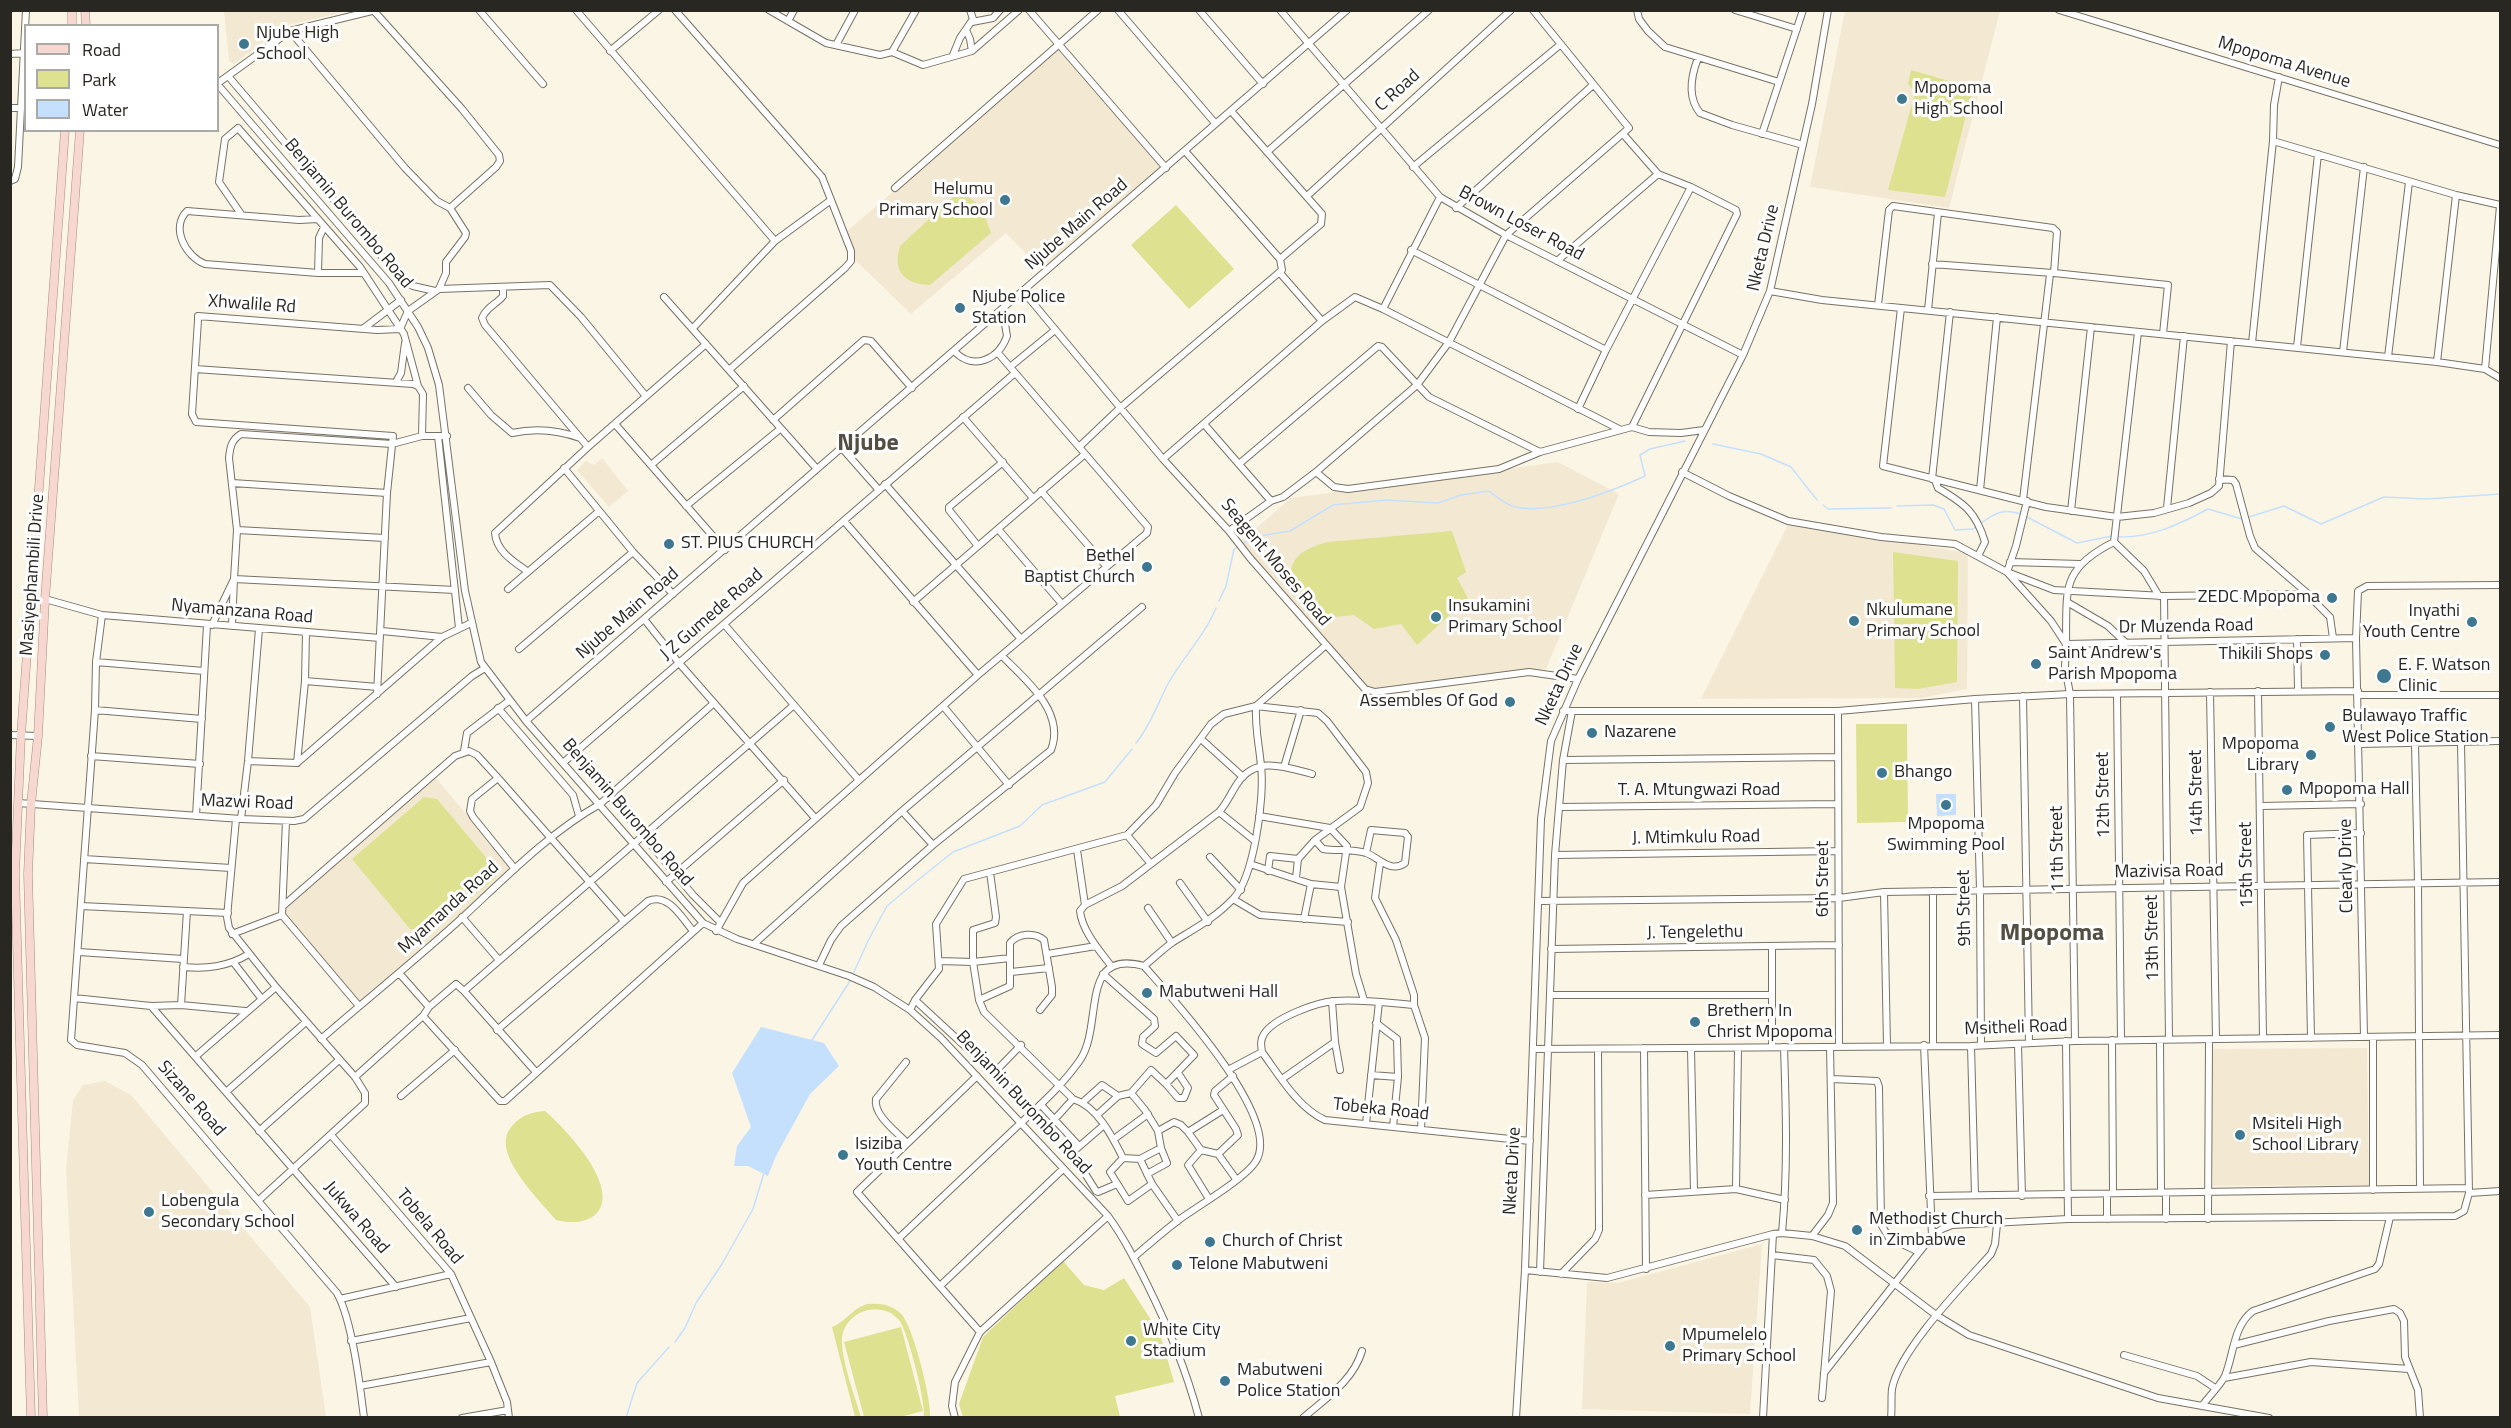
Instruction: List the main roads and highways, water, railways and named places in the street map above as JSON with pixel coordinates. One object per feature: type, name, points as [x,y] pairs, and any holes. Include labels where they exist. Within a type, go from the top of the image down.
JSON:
[{"type":"main road","name":"Masiyephambili Drive","points":[[31,1418],[15,874],[21,735],[65,132]]},
{"type":"main road","name":"Masiyephambili Drive","points":[[43,1418],[28,874],[45,599],[80,132]]},
{"type":"water","name":"Mpopoma Swimming Pool","points":[[1936,794],[1956,794],[1956,815],[1937,816]]},
{"type":"water","points":[[761,1027],[824,1043],[839,1066],[810,1094],[776,1156],[768,1176],[748,1166],[734,1166],[737,1146],[751,1127],[732,1073]]},
{"type":"waterway","points":[[1243,544],[1254,537],[1290,531],[1333,505],[1386,500],[1438,503],[1461,495],[1489,491],[1512,506],[1526,508],[1543,508],[1580,501],[1645,476],[1640,455],[1650,449],[1685,441]]},
{"type":"waterway","points":[[1713,444],[1761,454],[1791,467],[1817,500]]},
{"type":"waterway","points":[[2249,517],[2284,506],[2321,524],[2384,497],[2427,499],[2500,494]]},
{"type":"waterway","points":[[1823,505],[1828,509],[1891,508]]},
{"type":"waterway","points":[[1897,506],[1933,505],[1944,509],[1955,530],[1973,529],[1977,526]]},
{"type":"waterway","points":[[2117,537],[2153,533],[2208,509],[2242,519]]},
{"type":"waterway","points":[[1981,523],[2000,512],[2010,511],[2021,514]]},
{"type":"waterway","points":[[2025,516],[2077,543],[2112,536]]},
{"type":"waterway","points":[[1219,601],[1226,586],[1234,549],[1237,547]]},
{"type":"waterway","points":[[1136,743],[1150,721],[1169,682],[1216,608]]},
{"type":"waterway","points":[[853,974],[887,906],[918,880],[953,852],[1020,826],[1042,805],[1105,782],[1132,749]]},
{"type":"waterway","points":[[812,1040],[850,981]]},
{"type":"waterway","points":[[675,1342],[753,1209],[764,1173]]},
{"type":"waterway","points":[[626,1418],[637,1383],[669,1347]]},
{"type":"place","name":"Njube High School","points":[[244,44]]},
{"type":"place","name":"Mpopoma High School","points":[[1902,99]]},
{"type":"place","name":"Helumu Primary School","points":[[1005,200]]},
{"type":"place","name":"Njube Police Station","points":[[960,308]]},
{"type":"place","name":"ST. PIUS CHURCH","points":[[669,544]]},
{"type":"place","name":"Bethel Baptist Church","points":[[1147,567]]},
{"type":"place","name":"ZEDC Mpopoma","points":[[2332,598]]},
{"type":"place","name":"Insukamini Primary School","points":[[1436,617]]},
{"type":"place","name":"Nkulumane Primary School","points":[[1854,621]]},
{"type":"place","name":"Inyathi Youth Centre","points":[[2472,622]]},
{"type":"place","name":"Thikili Shops","points":[[2325,655]]},
{"type":"place","name":"Saint Andrew's Parish Mpopoma","points":[[2036,664]]},
{"type":"place","name":"E. F. Watson Clinic","points":[[2384,676]]},
{"type":"place","name":"Assembles Of God","points":[[1510,702]]},
{"type":"place","name":"Bulawayo Traffic West Police Station","points":[[2330,727]]},
{"type":"place","name":"Nazarene","points":[[1592,733]]},
{"type":"place","name":"Mpopoma Library","points":[[2311,755]]},
{"type":"place","name":"Bhango","points":[[1882,773]]},
{"type":"place","name":"Mpopoma Hall","points":[[2287,790]]},
{"type":"place","name":"Mpopoma Swimming Pool","points":[[1946,805]]},
{"type":"place","name":"Mabutweni Hall","points":[[1147,993]]},
{"type":"place","name":"Brethern In Christ Mpopoma","points":[[1695,1022]]},
{"type":"place","name":"Msiteli High School Library","points":[[2240,1135]]},
{"type":"place","name":"Isiziba Youth Centre","points":[[843,1155]]},
{"type":"place","name":"Lobengula Secondary School","points":[[149,1212]]},
{"type":"place","name":"Methodist Church in Zimbabwe","points":[[1857,1230]]},
{"type":"place","name":"Church of Christ","points":[[1210,1242]]},
{"type":"place","name":"Telone Mabutweni","points":[[1177,1265]]},
{"type":"place","name":"White City Stadium","points":[[1131,1341]]},
{"type":"place","name":"Mpumelelo Primary School","points":[[1670,1346]]},
{"type":"place","name":"Mabutweni Police Station","points":[[1225,1381]]},
{"type":"district","name":"Njube","points":[[868,444]]},
{"type":"district","name":"Mpopoma","points":[[2052,934]]}]
